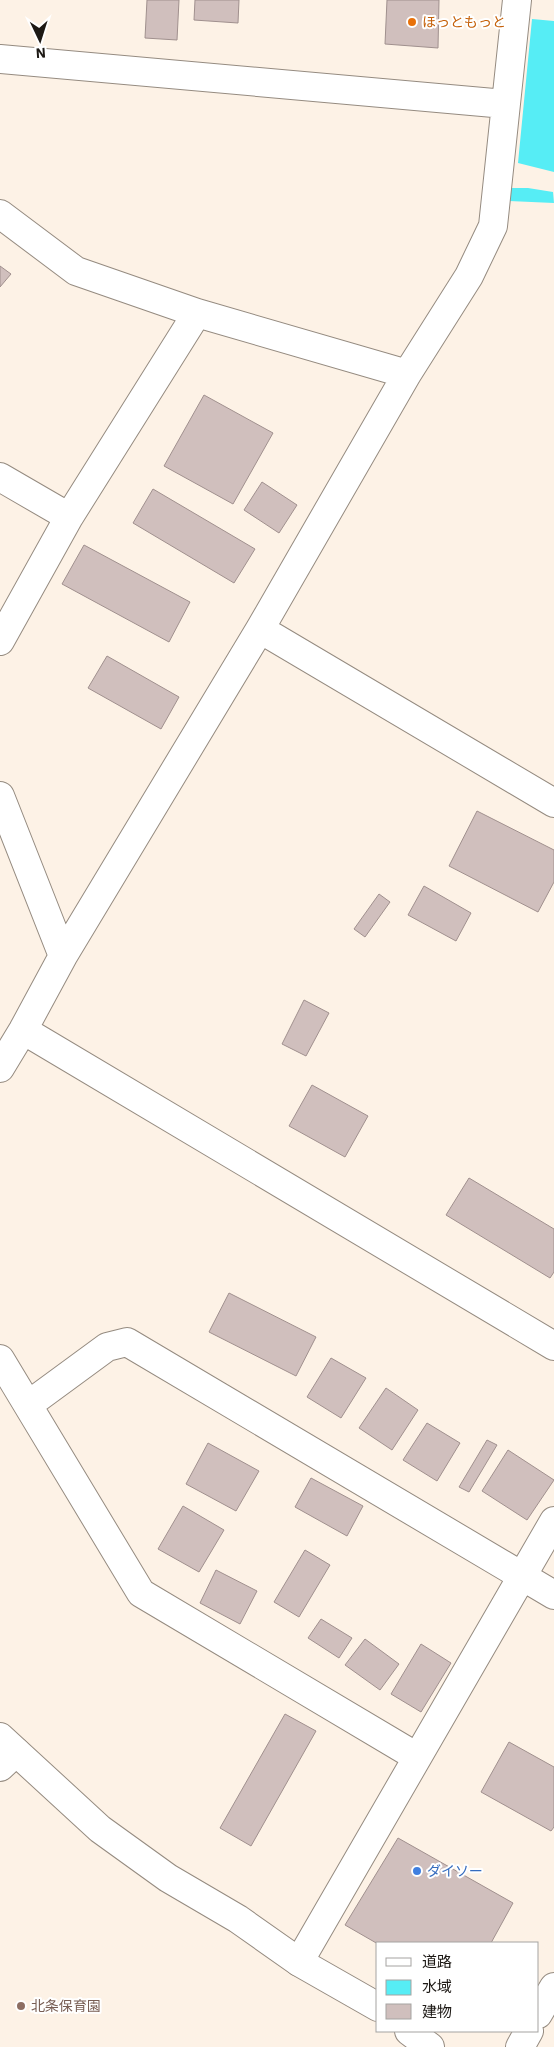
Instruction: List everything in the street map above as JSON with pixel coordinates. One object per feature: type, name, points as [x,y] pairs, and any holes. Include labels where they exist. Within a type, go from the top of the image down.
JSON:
[{"type":"street","points":[[0,1068],[63,956],[260,629],[407,374],[469,276],[493,226],[517,0]]},
{"type":"street","points":[[0,59],[505,104]]},
{"type":"street","points":[[0,214],[76,270],[196,312],[407,374]]},
{"type":"street","points":[[0,641],[69,517],[196,312]]},
{"type":"street","points":[[0,477],[69,517]]},
{"type":"street","points":[[260,629],[554,803]]},
{"type":"street","points":[[0,796],[63,956]]},
{"type":"street","points":[[23,1030],[554,1346]]},
{"type":"street","points":[[28,1405],[108,1347],[127,1342],[554,1595]]},
{"type":"street","points":[[0,1359],[141,1593],[417,1757]]},
{"type":"street","points":[[299,1962],[554,1521]]},
{"type":"street","points":[[5,1752],[100,1828],[168,1878],[238,1919],[299,1962],[376,2006]]},
{"type":"street","points":[[539,2012],[554,1987]]},
{"type":"street","points":[[410,2032],[430,2047]]},
{"type":"street","points":[[520,2047],[528,2032]]},
{"type":"water","points":[[532,19],[554,21],[554,172],[518,163]]},
{"type":"water","points":[[510,188],[528,188],[553,192],[554,203],[509,201]]},
{"type":"building","points":[[147,0],[179,0],[177,40],[145,38]]},
{"type":"building","points":[[195,0],[239,0],[238,23],[194,20]]},
{"type":"building","name":"ほっともっと","points":[[387,0],[439,0],[438,48],[385,44]]},
{"type":"building","points":[[0,266],[11,274],[0,287]]},
{"type":"building","points":[[204,395],[273,433],[233,504],[164,466]]},
{"type":"building","points":[[262,482],[297,505],[279,533],[244,510]]},
{"type":"building","points":[[153,489],[255,549],[234,583],[133,523]]},
{"type":"building","points":[[84,545],[190,602],[169,642],[62,584]]},
{"type":"building","points":[[107,656],[179,697],[161,729],[88,688]]},
{"type":"building","points":[[477,811],[554,850],[554,882],[538,912],[449,866]]},
{"type":"building","points":[[424,886],[471,913],[456,941],[408,915]]},
{"type":"building","points":[[379,894],[390,902],[365,937],[354,929]]},
{"type":"building","points":[[304,1000],[329,1013],[306,1056],[282,1044]]},
{"type":"building","points":[[312,1085],[368,1116],[345,1157],[289,1126]]},
{"type":"building","points":[[469,1178],[554,1229],[554,1272],[550,1278],[446,1215]]},
{"type":"building","points":[[229,1293],[316,1337],[296,1376],[209,1332]]},
{"type":"building","points":[[331,1358],[366,1378],[341,1418],[307,1397]]},
{"type":"building","points":[[386,1388],[418,1410],[392,1450],[359,1428]]},
{"type":"building","points":[[427,1423],[460,1443],[437,1481],[403,1460]]},
{"type":"building","points":[[487,1440],[497,1445],[469,1492],[459,1487]]},
{"type":"building","points":[[208,1443],[259,1471],[236,1511],[186,1484]]},
{"type":"building","points":[[508,1450],[554,1480],[527,1520],[482,1491]]},
{"type":"building","points":[[311,1478],[363,1506],[347,1536],[295,1507]]},
{"type":"building","points":[[183,1506],[224,1530],[199,1572],[158,1549]]},
{"type":"building","points":[[305,1550],[330,1565],[299,1617],[274,1602]]},
{"type":"building","points":[[216,1570],[257,1591],[240,1624],[200,1603]]},
{"type":"building","points":[[321,1619],[352,1638],[339,1658],[308,1638]]},
{"type":"building","points":[[365,1639],[399,1664],[380,1690],[345,1665]]},
{"type":"building","points":[[421,1644],[451,1663],[421,1712],[391,1694]]},
{"type":"building","points":[[285,1714],[316,1731],[251,1846],[220,1828]]},
{"type":"building","points":[[509,1742],[554,1767],[554,1827],[551,1831],[481,1792]]},
{"type":"building","name":"ダイソー","points":[[398,1838],[513,1903],[492,1942],[376,1943],[345,1925]]},
{"type":"place","name":"ほっともっと","points":[[412,22]]},
{"type":"place","name":"ダイソー","points":[[417,1871]]},
{"type":"place","name":"北条保育園","points":[[21,2006]]}]
